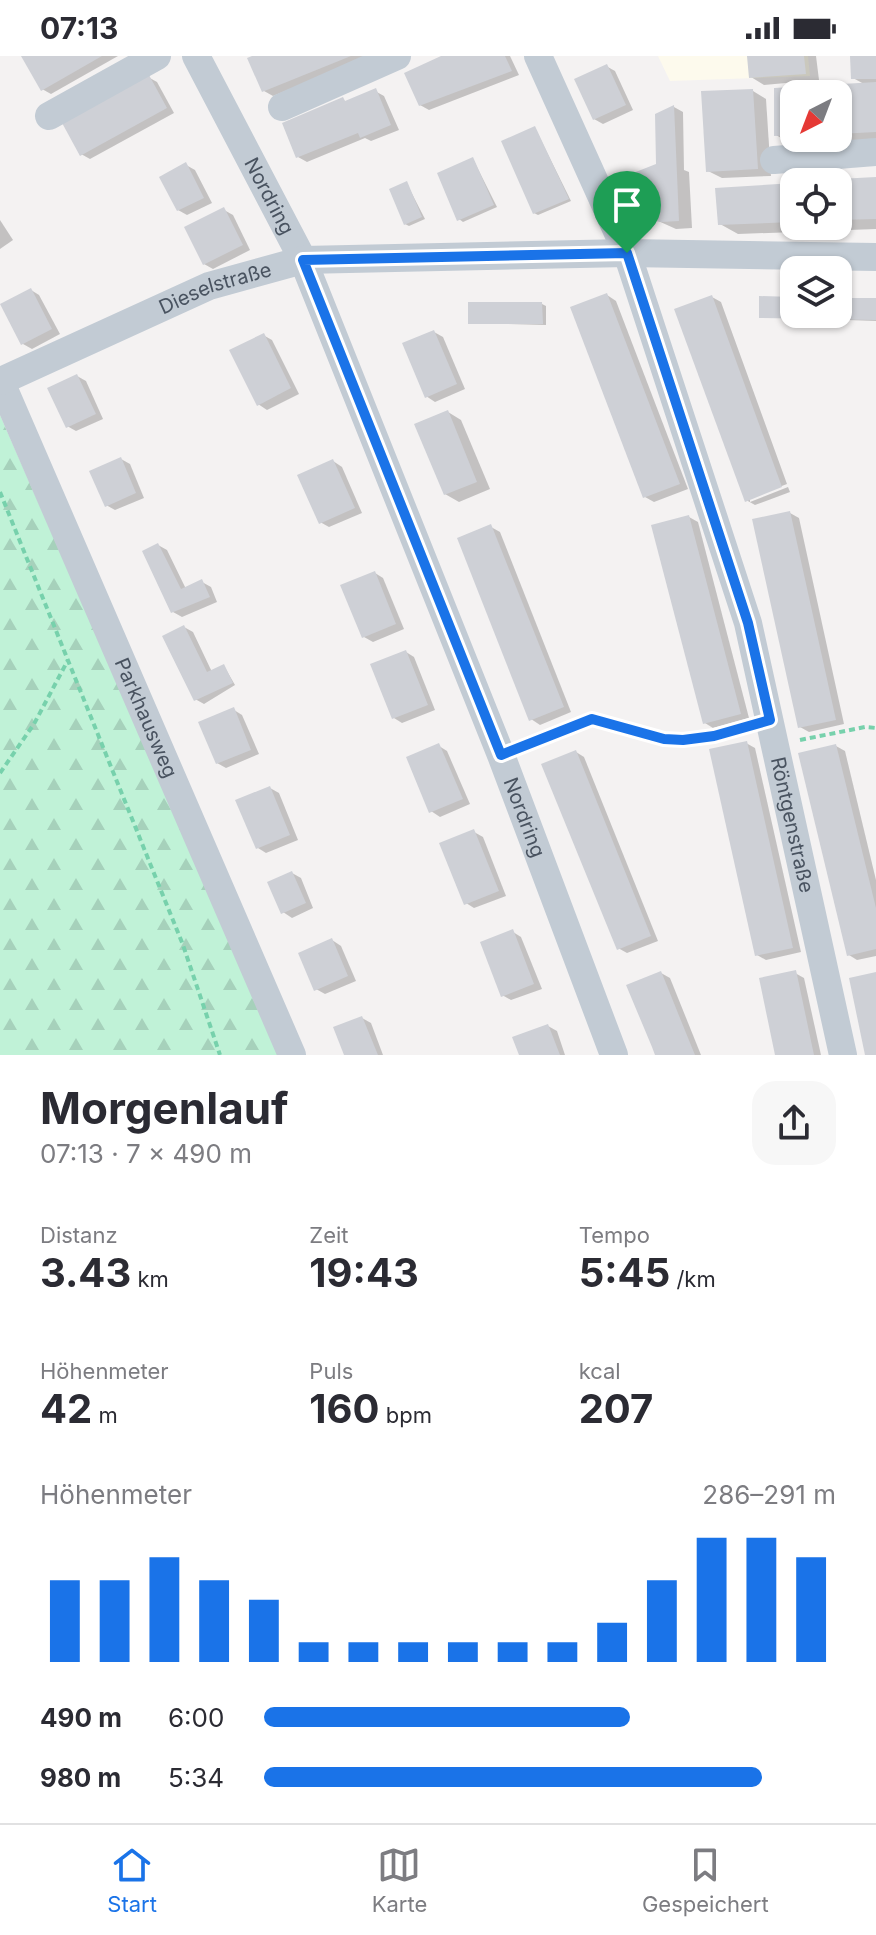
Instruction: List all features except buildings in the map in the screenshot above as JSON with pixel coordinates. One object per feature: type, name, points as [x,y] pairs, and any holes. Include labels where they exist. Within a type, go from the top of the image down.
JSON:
[{"type":"street","points":[[49,116],[157,56]]},
{"type":"street","name":"Nordring","points":[[196,56],[303,260],[501,755],[614,1055]]},
{"type":"street","points":[[282,107],[397,56]]},
{"type":"street","name":"Röntgenstraße","points":[[538,56],[627,253],[748,623],[843,1055]]},
{"type":"street","points":[[774,160],[876,152]]},
{"type":"street","name":"Dieselstraße","points":[[0,381],[209,286],[303,260],[627,253],[876,257]]},
{"type":"street","name":"Parkhausweg","points":[[0,381],[292,1055]]},
{"type":"path","points":[[0,492],[183,945],[220,1055]]},
{"type":"path","points":[[0,773],[34,724],[68,660]]},
{"type":"path","points":[[501,755],[592,719],[664,739],[683,740],[876,728]]},
{"type":"shaded area","points":[[658,56],[808,56],[810,76],[670,81]]},
{"type":"green space","points":[[0,415],[280,1055],[0,1055]]},
{"type":"route","points":[[627,253],[748,623],[770,720],[714,736],[683,740],[664,739],[592,719],[501,755],[303,260],[627,253]]}]
